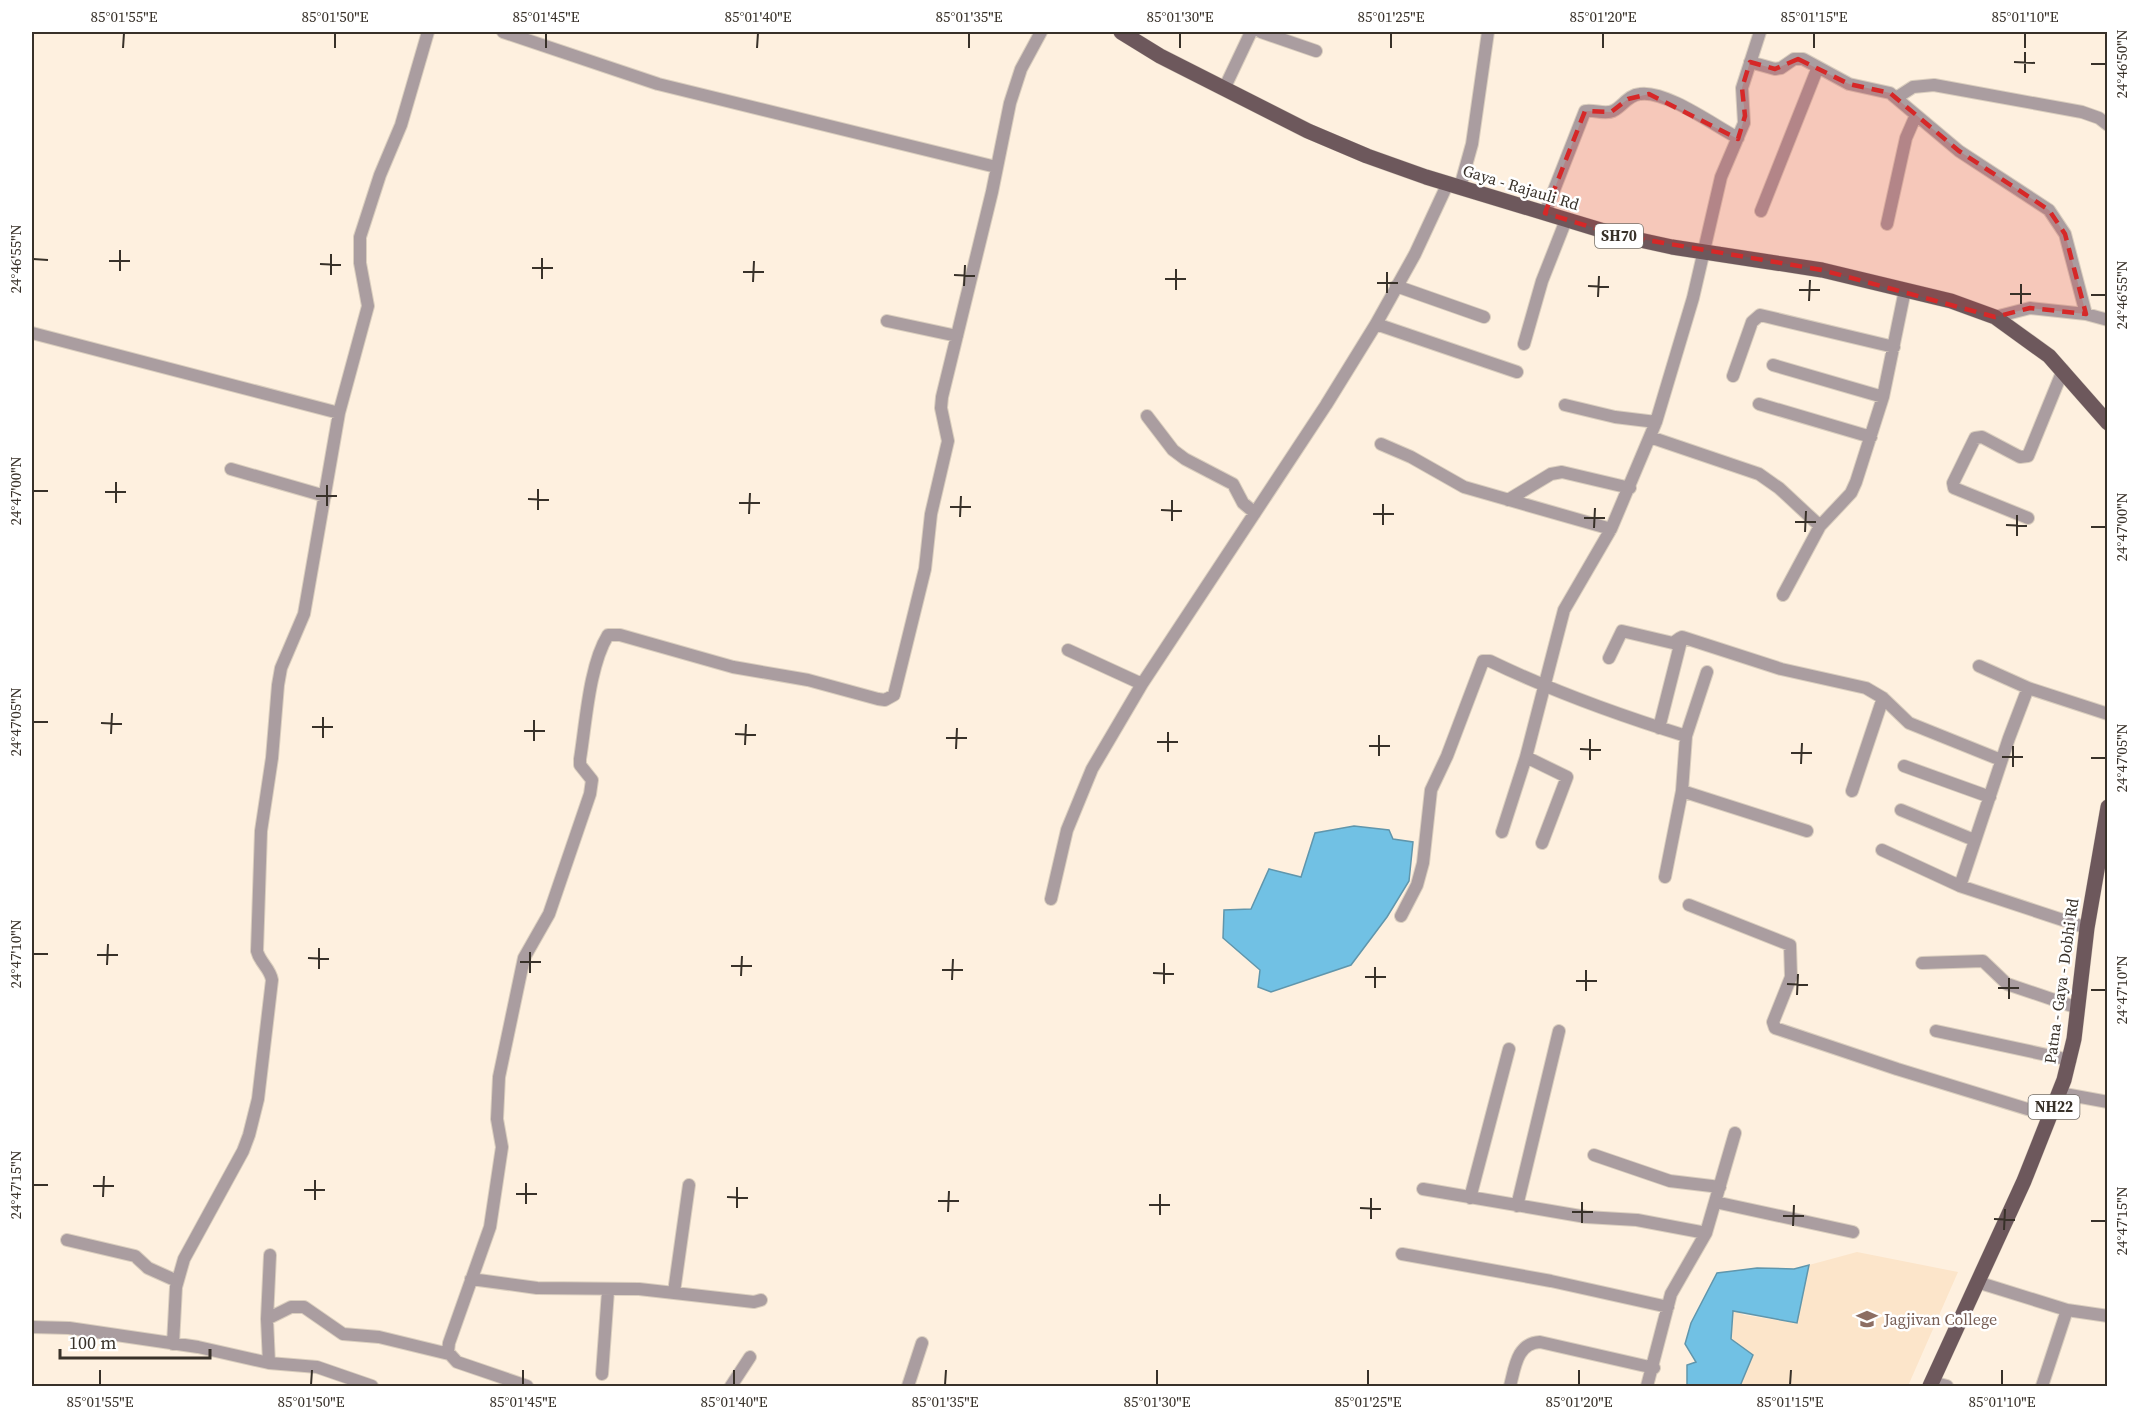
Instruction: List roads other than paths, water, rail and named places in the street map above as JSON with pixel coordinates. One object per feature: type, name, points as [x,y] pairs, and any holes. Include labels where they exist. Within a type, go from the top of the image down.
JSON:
[{"type":"main road","name":"Gaya - Rajauli Rd","points":[[1121,32],[1139,37],[1224,89],[1341,145],[1454,185],[1645,242],[1786,263],[1951,301],[1995,317],[2033,343],[2063,370],[2108,423]]},
{"type":"main road","name":"Patna - Gaya - Dobhi Rd","points":[[1931,1384],[2024,1181],[2070,1060],[2087,928],[2108,807]]},
{"type":"street","points":[[173,1344],[177,1281],[184,1259],[243,1151],[258,1099],[272,980],[271,972],[259,958],[257,951],[261,831],[272,758],[278,685],[281,668],[303,614],[339,413],[368,306],[360,263],[362,226],[401,125],[428,32]]},
{"type":"street","points":[[503,32],[658,84],[996,167]]},
{"type":"street","points":[[1224,89],[1251,32]]},
{"type":"street","points":[[1261,32],[1316,51]]},
{"type":"street","points":[[1051,899],[1067,830],[1088,779],[1142,684],[1376,324],[1454,185],[1472,144],[1488,32]]},
{"type":"street","points":[[1502,832],[1526,757],[1564,610],[1611,529],[1656,422],[1693,298],[1721,177],[1745,116],[1742,88],[1760,32]]},
{"type":"street","points":[[449,1354],[449,1343],[490,1227],[502,1147],[498,1119],[499,1077],[524,958],[549,914],[590,794],[592,780],[580,765],[580,759],[596,668],[604,643],[608,635],[620,635],[733,667],[808,680],[878,699],[890,698],[896,690],[925,569],[932,514],[948,441],[941,408],[942,397],[1010,103],[1021,69],[1037,33]]},
{"type":"street","points":[[1750,62],[1775,69],[1798,59],[1850,84],[1882,90],[1896,98],[1959,151],[2049,210],[2065,234],[2086,314]]},
{"type":"street","points":[[1761,211],[1818,67]]},
{"type":"street","points":[[1896,98],[1913,87],[1934,85],[2082,112],[2099,118],[2108,125]]},
{"type":"street","points":[[1545,213],[1585,111],[1611,112],[1628,99],[1640,94],[1649,94],[1671,102],[1738,138]]},
{"type":"street","points":[[1887,224],[1904,148],[1916,115]]},
{"type":"street","points":[[1524,344],[1542,281],[1566,219]]},
{"type":"street","points":[[1396,286],[1484,317]]},
{"type":"street","points":[[1784,595],[1820,526],[1851,493],[1883,397],[1905,290]]},
{"type":"street","points":[[1995,317],[2030,308],[2086,314],[2108,320]]},
{"type":"street","points":[[1733,376],[1752,322],[1760,315],[1894,347]]},
{"type":"street","points":[[888,321],[957,336]]},
{"type":"street","points":[[1376,324],[1517,372]]},
{"type":"street","points":[[32,333],[287,397],[339,413]]},
{"type":"street","points":[[1773,365],[1883,397]]},
{"type":"street","points":[[2028,518],[1954,488],[1953,483],[1976,438],[1982,437],[2020,457],[2028,456],[2063,370]]},
{"type":"street","points":[[1758,404],[1871,437]]},
{"type":"street","points":[[1565,405],[1615,417],[1656,422]]},
{"type":"street","points":[[1147,416],[1173,450],[1233,484],[1243,503],[1255,513]]},
{"type":"street","points":[[1650,437],[1759,474],[1779,488],[1820,526]]},
{"type":"street","points":[[1381,444],[1412,458],[1464,487],[1611,529]]},
{"type":"street","points":[[231,469],[325,496]]},
{"type":"street","points":[[1508,500],[1551,474],[1562,472],[1630,488]]},
{"type":"street","points":[[1609,658],[1622,631],[1673,644],[1680,638],[1687,638],[1781,669],[1866,688],[1883,698],[1909,723],[1960,745],[2001,759]]},
{"type":"street","points":[[1659,728],[1680,638]]},
{"type":"street","points":[[1068,650],[1142,684]]},
{"type":"street","points":[[1401,916],[1417,885],[1423,863],[1431,790],[1448,756],[1483,661],[1490,661],[1543,687],[1686,736]]},
{"type":"street","points":[[1979,666],[2028,688],[2108,714]]},
{"type":"street","points":[[1665,877],[1682,791],[1686,736],[1707,672]]},
{"type":"street","points":[[1960,886],[2001,759],[2028,688]]},
{"type":"street","points":[[1852,791],[1883,698]]},
{"type":"street","points":[[1526,757],[1567,777],[1542,843]]},
{"type":"street","points":[[1905,766],[1990,797]]},
{"type":"street","points":[[1682,791],[1807,831]]},
{"type":"street","points":[[1901,810],[1974,840]]},
{"type":"street","points":[[1882,850],[1960,886],[2087,928]]},
{"type":"street","points":[[1689,905],[1790,945],[1791,977],[1773,1022],[1775,1028],[1897,1070],[2050,1116]]},
{"type":"street","points":[[1923,963],[1983,961],[2007,984],[2078,1008]]},
{"type":"street","points":[[1517,1206],[1559,1031]]},
{"type":"street","points":[[1936,1031],[2070,1060]]},
{"type":"street","points":[[1470,1198],[1509,1049]]},
{"type":"street","points":[[2059,1093],[2108,1102]]},
{"type":"street","points":[[1647,1386],[1654,1368],[1674,1289],[1706,1233],[1735,1133]]},
{"type":"street","points":[[1594,1155],[1670,1181],[1720,1187]]},
{"type":"street","points":[[674,1292],[689,1185]]},
{"type":"street","points":[[1423,1189],[1586,1217],[1657,1222],[1706,1233]]},
{"type":"street","points":[[1715,1202],[1853,1232]]},
{"type":"street","points":[[67,1240],[135,1256],[148,1268],[177,1281]]},
{"type":"street","points":[[1402,1254],[1551,1281],[1668,1307]]},
{"type":"street","points":[[269,1363],[267,1319],[270,1255]]},
{"type":"street","points":[[471,1279],[537,1288],[608,1291],[639,1289],[754,1302],[761,1300]]},
{"type":"street","points":[[1977,1282],[2067,1310],[2108,1316]]},
{"type":"street","points":[[602,1374],[608,1291]]},
{"type":"street","points":[[267,1319],[291,1307],[304,1307],[343,1334],[379,1337],[449,1354],[457,1362],[527,1386]]},
{"type":"street","points":[[2042,1386],[2067,1310]]},
{"type":"street","points":[[32,1327],[69,1328],[198,1347],[269,1363],[317,1366],[372,1386]]},
{"type":"street","points":[[908,1386],[922,1342]]},
{"type":"street","points":[[1510,1386],[1522,1348],[1532,1342],[1654,1368]]},
{"type":"street","points":[[731,1386],[750,1357]]},
{"type":"street","points":[[1931,1384],[1947,1386]]},
{"type":"water","points":[[1354,826],[1389,830],[1393,839],[1413,842],[1409,881],[1387,917],[1351,965],[1271,992],[1258,987],[1260,970],[1223,938],[1224,910],[1251,909],[1269,869],[1301,877],[1315,833]]},
{"type":"water","points":[[1809,1265],[1797,1323],[1733,1311],[1731,1339],[1753,1355],[1740,1386],[1687,1386],[1687,1365],[1696,1362],[1685,1344],[1691,1323],[1717,1273],[1757,1268],[1794,1269]]},
{"type":"place","name":"Jagjivan College","points":[[1867,1319]]}]
